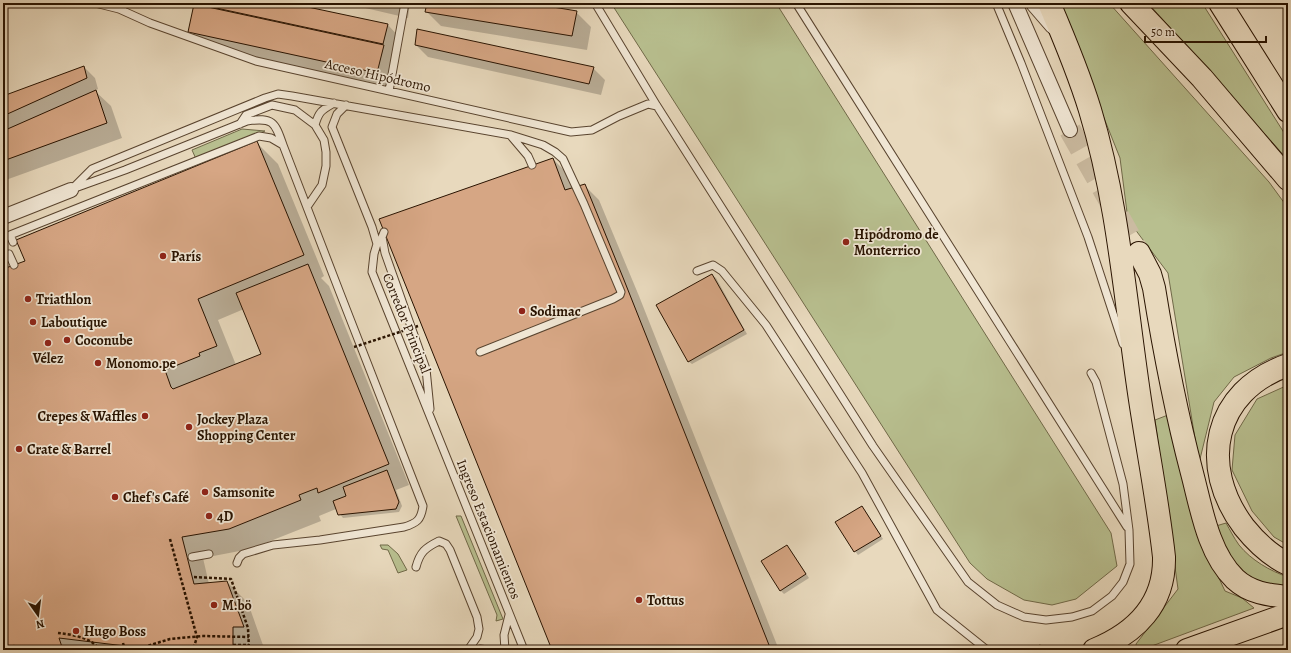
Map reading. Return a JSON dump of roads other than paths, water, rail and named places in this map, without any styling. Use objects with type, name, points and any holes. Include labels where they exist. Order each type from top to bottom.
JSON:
[{"type":"highway","points":[[1049,3],[1090,110],[1104,164],[1116,224],[1139,394],[1161,531],[1164,563],[1163,581],[1148,613],[1118,638],[1107,645],[1094,650]]},
{"type":"highway","points":[[1131,3],[1202,78],[1288,179]]},
{"type":"highway","points":[[1220,3],[1288,111]]},
{"type":"highway","points":[[1139,253],[1150,274],[1154,288],[1171,388],[1202,512],[1215,550],[1225,568],[1244,587],[1260,593],[1288,597]]},
{"type":"highway","points":[[1288,365],[1269,372],[1252,383],[1244,391],[1230,410],[1224,423],[1218,448],[1222,484],[1233,510],[1257,542],[1274,556],[1288,564]]},
{"type":"highway","points":[[1187,650],[1288,614]]},
{"type":"street","points":[[1015,3],[1070,130]]},
{"type":"street","points":[[1035,3],[1062,35]]},
{"type":"street","points":[[3,217],[71,190]]},
{"type":"lane","name":"Acceso Hipódromo","points":[[95,3],[119,9],[150,23],[256,61],[571,132],[592,130],[619,116],[648,104],[658,106]]},
{"type":"lane","points":[[119,9],[127,3]]},
{"type":"lane","points":[[389,91],[405,3]]},
{"type":"lane","points":[[595,3],[658,106],[873,446],[968,582],[997,605],[1024,617],[1046,620],[1072,617],[1092,611],[1112,596],[1123,582],[1130,564],[1129,530],[1123,484],[1096,382],[1091,373]]},
{"type":"lane","points":[[796,3],[1129,530]]},
{"type":"lane","points":[[996,3],[1021,63],[1088,237],[1139,394]]},
{"type":"lane","points":[[71,190],[92,170],[265,98],[278,94],[511,136],[544,145],[563,159],[584,204],[621,292],[620,295],[614,299],[480,352]]},
{"type":"lane","points":[[315,125],[318,114],[334,103]]},
{"type":"lane","points":[[240,124],[246,115],[272,105],[295,110],[315,125],[324,140],[326,166],[322,185],[307,207]]},
{"type":"lane","name":"Corredor Principal","points":[[348,106],[337,114],[332,127],[372,227],[377,244],[372,272],[431,417]]},
{"type":"lane","points":[[71,190],[247,121],[260,119],[270,121],[277,128],[423,506],[422,514],[416,523],[404,527],[320,540],[273,545],[242,554],[237,563]]},
{"type":"lane","points":[[13,242],[10,235],[259,136],[271,138],[284,145]]},
{"type":"lane","points":[[511,136],[528,156],[532,165]]},
{"type":"lane","points":[[384,232],[382,237],[385,253],[426,369],[431,417]]},
{"type":"lane","points":[[3,257],[9,254],[14,265]]},
{"type":"lane","points":[[697,271],[713,265],[722,272],[766,326],[862,473],[937,610],[987,650]]},
{"type":"lane","name":"Ingreso Estacionamientos","points":[[431,417],[509,616],[524,650]]},
{"type":"lane","points":[[416,567],[419,557],[426,547],[439,541],[446,544],[450,550],[477,617],[479,629],[468,650]]},
{"type":"lane","points":[[192,557],[209,554]]},
{"type":"lane","points":[[504,650],[504,635],[509,616]]},
{"type":"lane","points":[[476,650],[488,650]]},
{"type":"tunnel","points":[[1070,130],[1139,253]]},
{"type":"place","name":"Hipódromo de Monterrico","points":[[846,242]]},
{"type":"place","name":"París","points":[[163,256]]},
{"type":"place","name":"Triathlon","points":[[28,299]]},
{"type":"place","name":"Sodimac","points":[[522,311]]},
{"type":"place","name":"Laboutique","points":[[33,322]]},
{"type":"place","name":"Coconube","points":[[67,340]]},
{"type":"place","name":"Vélez","points":[[48,343]]},
{"type":"place","name":"Monomo.pe","points":[[98,363]]},
{"type":"place","name":"Crepes & Waffles","points":[[145,416]]},
{"type":"place","name":"Jockey Plaza Shopping Center","points":[[189,427]]},
{"type":"place","name":"Crate & Barrel","points":[[19,449]]},
{"type":"place","name":"Samsonite","points":[[205,492]]},
{"type":"place","name":"Chef's Café","points":[[115,497]]},
{"type":"place","name":"4D","points":[[209,516]]},
{"type":"place","name":"Tottus","points":[[639,600]]},
{"type":"place","name":"M.bö","points":[[214,605]]},
{"type":"place","name":"Hugo Boss","points":[[76,631]]}]
